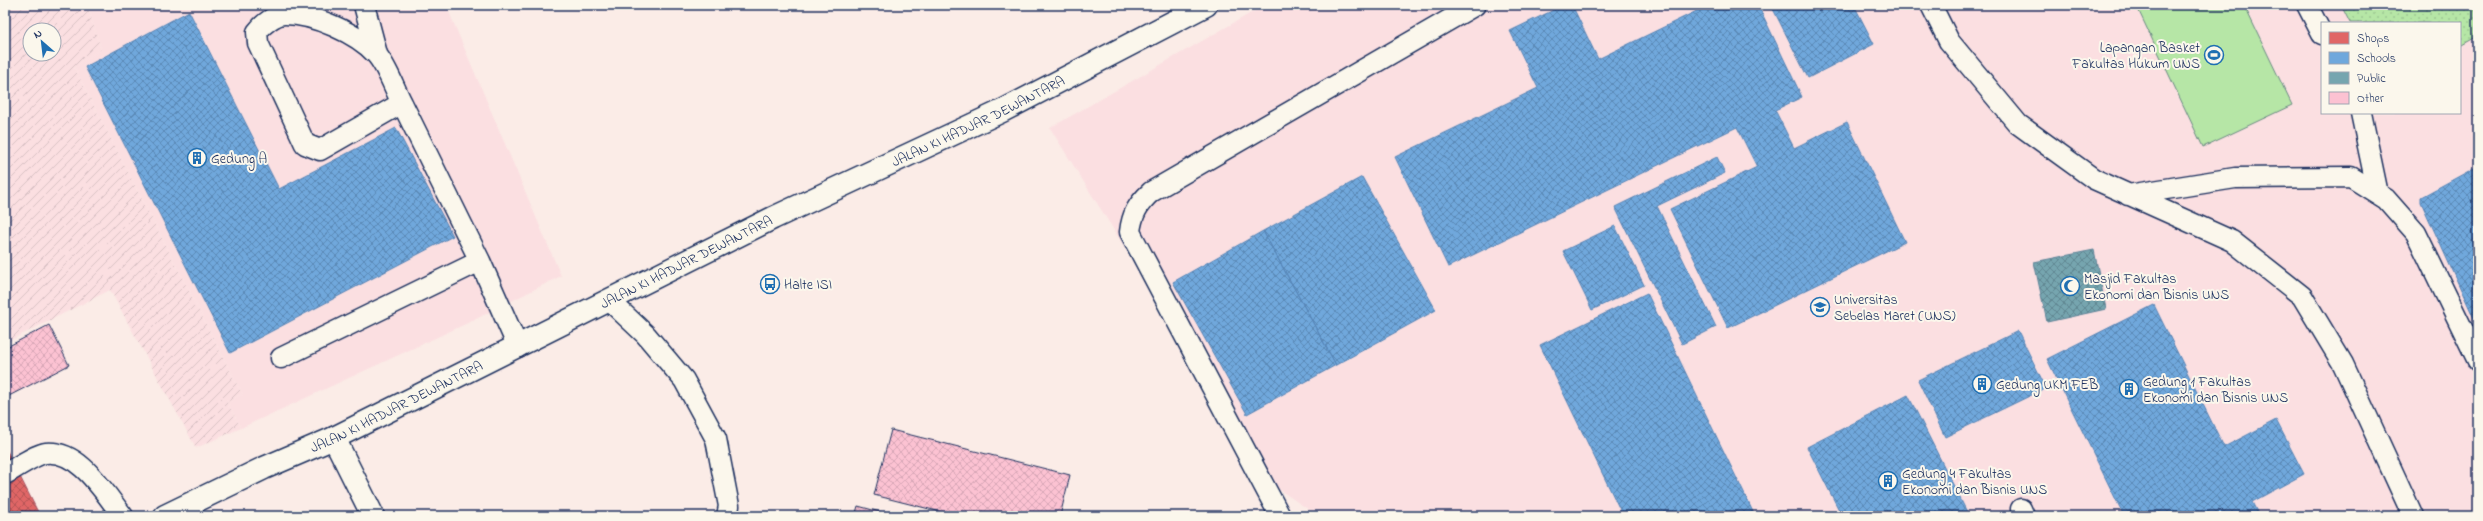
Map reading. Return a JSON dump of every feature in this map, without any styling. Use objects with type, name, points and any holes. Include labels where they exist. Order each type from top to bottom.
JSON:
[{"type":"main road","name":"JALAN KI HADJAR DEWANTARA","points":[[165,516],[264,468],[334,438],[773,218],[1002,111],[1206,5]]},
{"type":"main road","points":[[334,438],[374,516]]},
{"type":"lane","points":[[364,5],[377,54],[480,261],[518,347]]},
{"type":"lane","points":[[1280,516],[1130,232],[1132,218],[1139,203],[1151,192],[1475,5]]},
{"type":"lane","points":[[1931,5],[1949,41],[2018,124],[2094,179],[2232,241],[2302,296],[2344,364],[2413,516]]},
{"type":"lane","points":[[2307,5],[2321,32]]},
{"type":"lane","points":[[377,54],[352,34],[323,22],[284,14],[263,25],[257,32],[258,43],[305,144],[312,149],[320,150],[402,103]]},
{"type":"lane","points":[[2361,114],[2378,194]]},
{"type":"lane","points":[[2128,194],[2235,178],[2351,177],[2386,199],[2416,233],[2478,361]]},
{"type":"lane","points":[[281,358],[480,261]]},
{"type":"lane","points":[[610,301],[646,335],[684,380],[716,439],[729,506],[727,516]]},
{"type":"lane","points":[[5,474],[45,453],[68,456],[87,472],[123,516]]},
{"type":"shaded area","points":[[5,5],[90,5],[88,8],[101,49],[74,67],[242,394],[227,402],[241,428],[196,448],[110,290],[5,343]]},
{"type":"shaded area","points":[[90,5],[446,5],[561,276],[472,321],[241,428],[227,402],[242,394],[74,67],[101,49],[88,8]]},
{"type":"shaded area","name":"Universitas Sebelas Maret (UNS)","points":[[1265,5],[2478,5],[2478,516],[1318,516],[1274,486],[1050,128]]},
{"type":"green space","name":"Lapangan Basket Fakultas Hukum UNS","points":[[2136,5],[2244,5],[2292,105],[2203,147]]},
{"type":"green space","points":[[2341,5],[2478,5],[2478,36],[2461,45],[2461,22],[2350,22]]},
{"type":"building: Shops","points":[[5,447],[40,516],[5,516]]},
{"type":"building: Schools","points":[[1564,5],[1572,5],[1598,59],[1709,5],[1758,5],[1802,97],[1775,110],[1794,148],[1847,122],[1905,242],[1728,328],[1670,209],[1757,167],[1737,127],[1448,267],[1395,157],[1538,88],[1510,31]]},
{"type":"building: Schools","points":[[1771,5],[1854,5],[1874,44],[1808,78]]},
{"type":"building: Schools","name":"Gedung A","points":[[189,11],[279,189],[396,128],[453,236],[230,353],[85,67]]},
{"type":"building: Schools","points":[[1717,157],[1725,173],[1657,206],[1716,327],[1682,344],[1615,207]]},
{"type":"building: Schools","points":[[2478,166],[2478,327],[2421,202],[2421,197]]},
{"type":"building: Schools","points":[[1362,177],[1436,310],[1336,365],[1263,231]]},
{"type":"building: Schools","points":[[1615,226],[1644,285],[1592,310],[1563,251]]},
{"type":"building: Schools","points":[[1263,231],[1336,365],[1247,414],[1173,282]]},
{"type":"building: Schools","points":[[1647,293],[1755,516],[1623,516],[1540,345]]},
{"type":"building: Schools","name":"Gedung 1 Fakultas Ekonomi dan Bisnis UNS","points":[[2154,305],[2224,447],[2276,420],[2304,474],[2252,502],[2259,516],[2124,516],[2047,359]]},
{"type":"building: Schools","name":"Gedung UKM FEB","points":[[2018,331],[2046,388],[1945,437],[1918,380]]},
{"type":"building: Schools","name":"Gedung 4 Fakultas Ekonomi dan Bisnis UNS","points":[[1908,395],[1969,516],[1842,516],[1807,447]]},
{"type":"building: Public","name":"Masjid Fakultas Ekonomi dan Bisnis UNS","points":[[2094,250],[2106,309],[2047,322],[2034,262]]},
{"type":"building: Other","points":[[49,325],[69,365],[5,398],[5,348]]},
{"type":"building: Other","points":[[891,430],[1070,475],[1060,516],[957,516],[874,495]]},
{"type":"building: Other","points":[[858,506],[895,516],[855,516]]},
{"type":"place","name":"Lapangan Basket Fakultas Hukum UNS","points":[[2214,55]]},
{"type":"place","name":"Gedung A","points":[[197,158]]},
{"type":"place","name":"Halte ISI","points":[[770,284]]},
{"type":"place","name":"Masjid Fakultas Ekonomi dan Bisnis UNS","points":[[2070,286]]},
{"type":"place","name":"Universitas Sebelas Maret (UNS)","points":[[1820,307]]},
{"type":"place","name":"Gedung UKM FEB","points":[[1982,384]]},
{"type":"place","name":"Gedung 1 Fakultas Ekonomi dan Bisnis UNS","points":[[2129,389]]},
{"type":"place","name":"Gedung 4 Fakultas Ekonomi dan Bisnis UNS","points":[[1888,481]]}]
